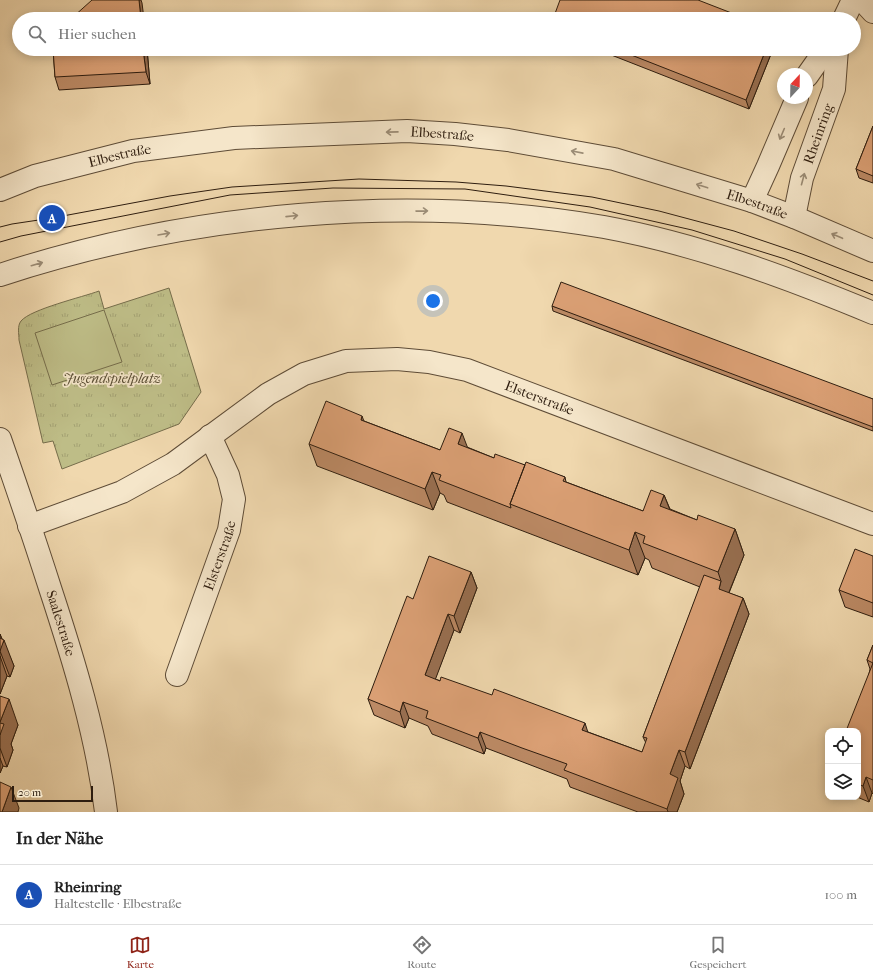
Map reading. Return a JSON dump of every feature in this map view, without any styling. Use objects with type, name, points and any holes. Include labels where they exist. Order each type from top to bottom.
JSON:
[{"type":"street","points":[[847,12],[853,0]]},
{"type":"street","points":[[862,0],[873,12]]},
{"type":"street","points":[[813,68],[821,56]]},
{"type":"street","name":"Rheinring","points":[[794,217],[802,178],[834,89],[836,56]]},
{"type":"street","points":[[752,201],[794,104]]},
{"type":"street","name":"Elbestraße","points":[[0,190],[35,176],[133,151],[234,138],[407,132],[455,134],[508,140],[607,158],[658,172],[752,201],[794,217],[873,251]]},
{"type":"street","points":[[0,275],[47,261],[138,239],[229,222],[302,215],[375,211],[441,210],[511,215],[604,228],[678,244],[754,267],[873,313]]},
{"type":"street","name":"Elsterstraße","points":[[29,526],[122,492],[173,464],[268,394],[304,374],[346,361],[397,359],[429,362],[467,370],[873,524]]},
{"type":"street","name":"Elsterstraße","points":[[177,675],[229,530],[234,499],[228,475],[210,436]]},
{"type":"street","name":"Saalestraße","points":[[0,438],[64,630],[92,732],[104,792],[106,812]]},
{"type":"green space","name":"Jugendspielplatz","points":[[169,288],[201,392],[179,424],[62,469],[53,441],[43,443],[19,340],[19,328],[21,321],[35,312],[99,291],[104,309]]},
{"type":"green space","points":[[104,310],[122,362],[52,385],[35,333]]},
{"type":"building","points":[[92,0],[139,0],[140,12],[79,12]]},
{"type":"building","points":[[560,0],[698,0],[729,12],[556,12]]},
{"type":"building","points":[[54,56],[144,56],[146,72],[55,77]]},
{"type":"building","points":[[634,56],[763,56],[746,100]]},
{"type":"building","points":[[873,126],[873,176],[856,169]]},
{"type":"building","points":[[561,282],[873,399],[873,427],[552,306]]},
{"type":"building","points":[[326,401],[362,416],[361,420],[440,450],[449,428],[462,433],[458,444],[494,458],[495,454],[525,465],[510,504],[511,508],[439,480],[441,475],[432,472],[425,489],[309,444]]},
{"type":"building","points":[[526,462],[565,477],[563,481],[643,511],[651,490],[664,495],[660,506],[697,520],[698,515],[735,529],[718,572],[643,543],[645,536],[635,532],[629,550],[510,504]]},
{"type":"building","points":[[855,549],[873,556],[873,603],[839,590]]},
{"type":"building","points":[[429,556],[471,572],[454,616],[448,614],[425,675],[440,681],[441,677],[492,695],[494,689],[585,723],[582,730],[642,752],[647,738],[643,737],[704,575],[721,581],[719,589],[743,598],[685,752],[679,750],[670,774],[678,778],[667,809],[564,770],[567,764],[480,732],[478,738],[426,718],[428,711],[403,702],[400,712],[368,699],[407,596],[413,599]]},
{"type":"building","points":[[0,638],[4,640],[0,651]]},
{"type":"building","points":[[873,645],[873,663],[867,660]]},
{"type":"building","points":[[873,663],[873,780],[866,777],[863,786],[861,785],[861,728],[847,728]]},
{"type":"building","points":[[0,696],[9,699],[0,722]]},
{"type":"building","points":[[0,723],[4,724],[0,735]]},
{"type":"building","points":[[0,782],[11,787],[2,812],[0,812]]},
{"type":"tram line","points":[[0,227],[170,196],[232,187],[359,179],[456,182],[506,186],[592,197],[659,211],[734,231],[802,254],[873,281]]},
{"type":"tram line","points":[[0,242],[21,236],[230,195],[333,188],[465,189],[590,207],[692,230],[785,259],[873,295]]},
{"type":"place","name":"Rheinring","points":[[52,218]]}]
